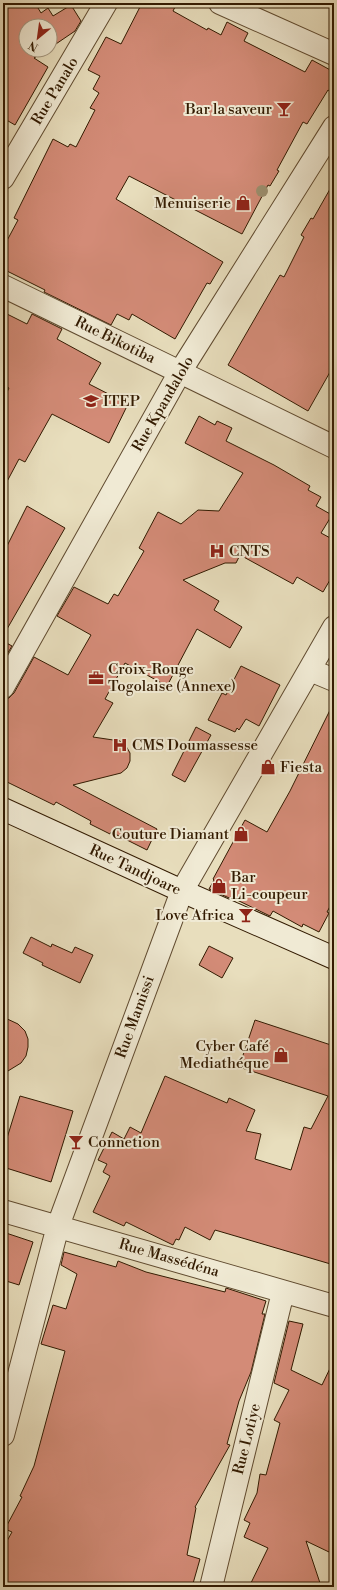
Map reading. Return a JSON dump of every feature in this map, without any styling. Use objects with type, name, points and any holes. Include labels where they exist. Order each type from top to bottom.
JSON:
[{"type":"street","name":"Rue Panalo","points":[[3,178],[106,3]]},
{"type":"street","points":[[220,3],[334,54]]},
{"type":"street","name":"Rue Kpandalolo","points":[[3,687],[180,372],[334,127]]},
{"type":"street","name":"Rue Bikotiba","points":[[3,286],[334,447]]},
{"type":"street","name":"Rue Mamissi","points":[[3,1435],[58,1226],[182,891],[334,628]]},
{"type":"street","points":[[310,670],[334,680]]},
{"type":"street","name":"Rue Tandjoare","points":[[3,809],[182,891],[334,958]]},
{"type":"street","name":"Rue Massédéna","points":[[3,1211],[334,1306]]},
{"type":"street","name":"Rue Lotiye","points":[[211,1587],[283,1292]]},
{"type":"building","points":[[3,3],[35,3],[41,13],[48,8],[53,16],[71,5],[81,21],[75,31],[58,43],[58,18],[18,18],[18,58],[34,58],[48,67],[15,125],[3,118]]},
{"type":"building","points":[[142,3],[177,3],[173,11],[207,30],[208,28],[221,35],[227,22],[248,33],[244,41],[305,72],[312,60],[334,72],[334,94],[328,90],[307,124],[303,122],[277,170],[279,171],[270,186],[268,185],[242,234],[129,176],[116,199],[223,262],[210,284],[207,283],[175,339],[132,314],[129,320],[117,314],[111,325],[44,292],[45,290],[3,269],[3,248],[18,220],[14,218],[53,139],[68,147],[70,144],[76,147],[95,110],[90,108],[99,93],[93,89],[100,76],[88,70],[106,37],[121,44]]},
{"type":"building","points":[[334,182],[334,365],[308,411],[228,365],[280,275],[284,277],[304,237],[301,235],[311,218],[313,219]]},
{"type":"building","points":[[3,312],[27,324],[32,314],[62,329],[57,339],[101,363],[89,384],[128,404],[109,443],[52,414],[25,462],[19,459],[3,489],[3,400],[9,388],[3,385]]},
{"type":"building","points":[[199,416],[215,425],[217,421],[232,428],[226,441],[274,465],[310,486],[308,490],[321,497],[316,506],[332,515],[321,533],[334,540],[334,573],[323,592],[297,577],[293,584],[240,555],[236,563],[225,563],[183,580],[219,601],[214,610],[242,627],[230,648],[197,629],[167,686],[125,663],[105,699],[113,703],[93,737],[120,741],[126,746],[130,753],[130,761],[127,768],[121,773],[73,785],[157,829],[147,850],[111,832],[110,834],[90,824],[91,821],[56,802],[54,805],[3,780],[3,699],[9,698],[14,693],[34,657],[68,675],[91,635],[57,616],[74,587],[108,604],[114,594],[118,596],[144,551],[139,548],[158,512],[181,524],[198,510],[219,511],[243,473],[185,443]]},
{"type":"building","points":[[27,506],[65,528],[3,636],[3,554]]},
{"type":"building","points":[[3,641],[12,646],[3,661]]},
{"type":"building","points":[[241,666],[280,685],[259,726],[246,719],[239,730],[237,728],[235,732],[208,720],[222,693],[226,695]]},
{"type":"building","points":[[334,702],[334,899],[327,912],[329,913],[319,932],[303,924],[302,927],[273,911],[270,916],[237,900],[236,901],[209,889],[245,820],[267,832],[290,791]]},
{"type":"building","points":[[196,727],[211,735],[185,782],[172,775]]},
{"type":"building","points":[[31,937],[51,947],[52,944],[72,953],[75,947],[93,955],[80,983],[42,965],[43,963],[23,953]]},
{"type":"building","points":[[209,946],[233,958],[222,978],[199,965]]},
{"type":"building","points":[[3,1017],[18,1024],[25,1031],[28,1039],[28,1047],[26,1056],[21,1063],[3,1074]]},
{"type":"building","points":[[255,1020],[334,1046],[334,1265],[215,1230],[210,1240],[185,1227],[179,1240],[176,1239],[173,1245],[126,1222],[124,1226],[93,1212],[110,1176],[103,1172],[107,1164],[98,1160],[112,1132],[124,1139],[130,1127],[141,1133],[165,1076],[227,1103],[229,1098],[255,1110],[246,1131],[261,1134],[255,1159],[291,1170],[304,1127],[311,1129],[328,1096],[239,1067]]},
{"type":"building","points":[[20,1096],[73,1111],[51,1182],[3,1167],[3,1151]]},
{"type":"building","points":[[3,1232],[33,1242],[19,1285],[3,1280]]},
{"type":"building","points":[[64,1252],[116,1267],[118,1261],[146,1272],[225,1292],[226,1288],[266,1301],[262,1314],[265,1314],[251,1372],[239,1401],[227,1444],[230,1445],[195,1507],[187,1555],[200,1559],[192,1587],[3,1587],[3,1548],[12,1532],[5,1529],[22,1497],[20,1496],[34,1466],[65,1351],[41,1344],[53,1305],[66,1309],[77,1274],[61,1265]]},
{"type":"building","points":[[289,1321],[303,1324],[291,1370],[322,1385],[334,1360],[334,1540],[329,1552],[306,1541],[320,1583],[306,1587],[249,1587],[268,1548],[244,1537],[250,1523],[244,1520],[257,1493],[260,1474],[266,1475],[280,1423],[274,1420],[289,1390],[274,1383]]},
{"type":"place","name":"Bar la saveur","points":[[284,109]]},
{"type":"place","name":"Menuiserie","points":[[243,203]]},
{"type":"place","name":"ITEP","points":[[91,401]]},
{"type":"place","name":"CNTS","points":[[217,551]]},
{"type":"place","name":"Croix-Rouge Togolaise (Annexe)","points":[[96,678]]},
{"type":"place","name":"CMS Doumassesse","points":[[120,745]]},
{"type":"place","name":"Fiesta","points":[[268,767]]},
{"type":"place","name":"Couture Diamant","points":[[241,834]]},
{"type":"place","name":"Bar Li-coupeur","points":[[219,886]]},
{"type":"place","name":"Love Africa","points":[[246,915]]},
{"type":"place","name":"Cyber Café Mediathéque","points":[[281,1055]]},
{"type":"place","name":"Connetion","points":[[76,1142]]}]
